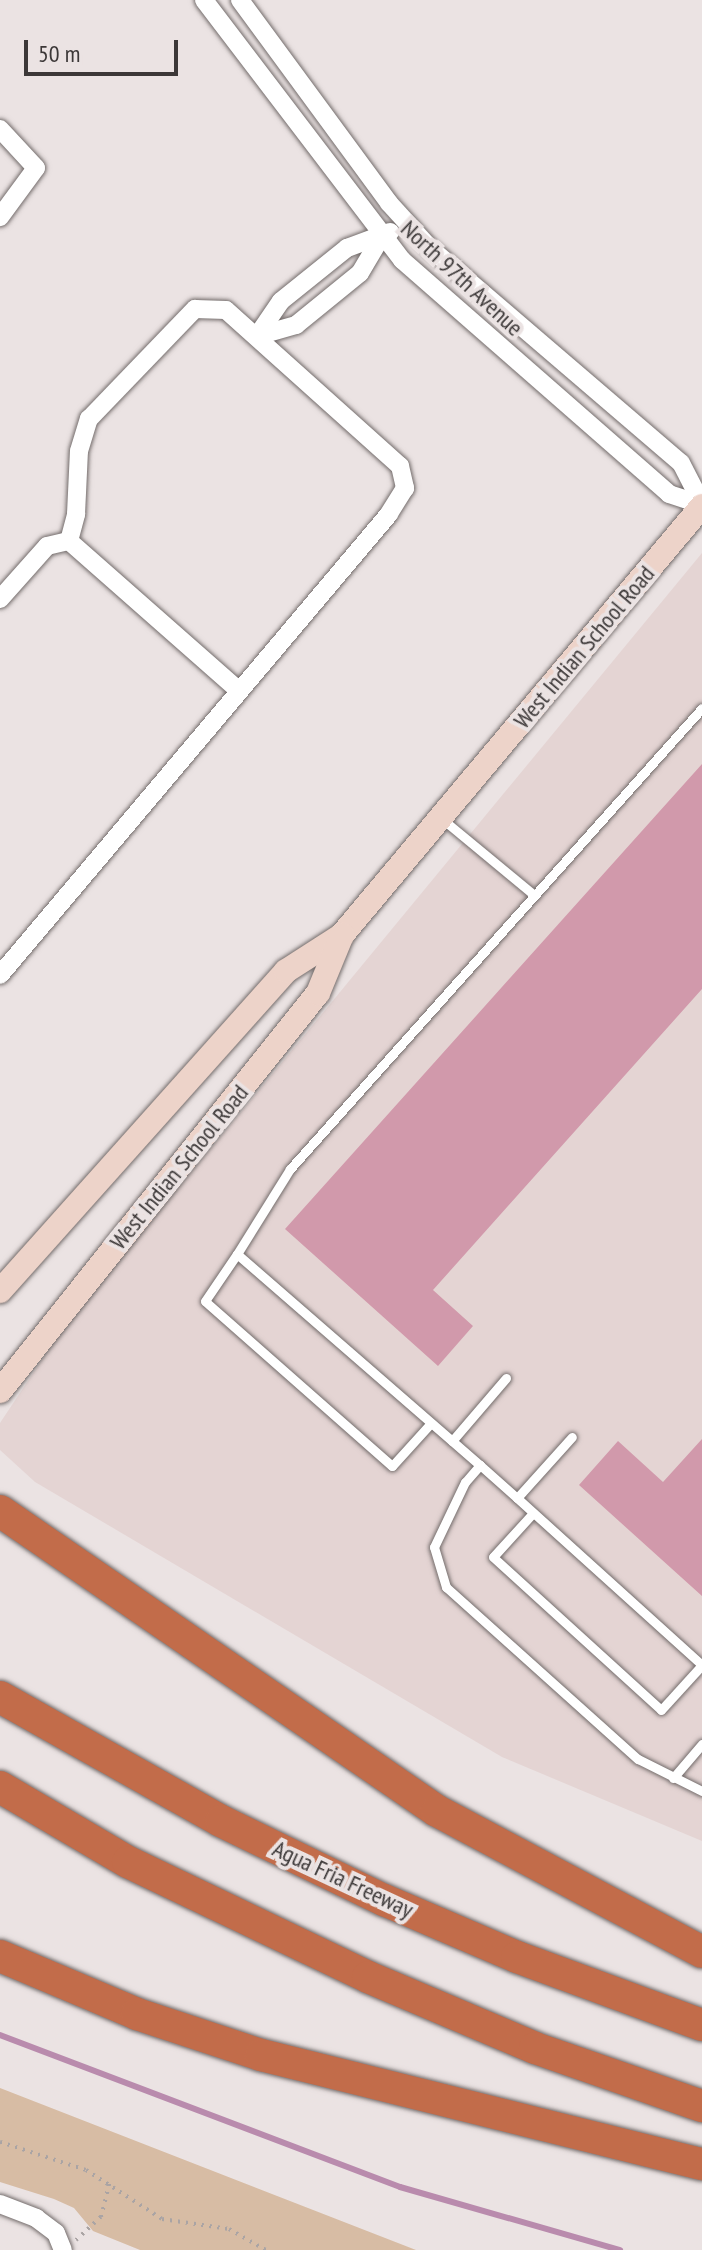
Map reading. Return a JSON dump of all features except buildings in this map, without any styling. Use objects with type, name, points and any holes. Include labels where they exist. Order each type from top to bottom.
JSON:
[{"type":"highway","points":[[0,1511],[437,1811],[702,1952]]},
{"type":"highway","name":"Agua Fria Freeway","points":[[0,1697],[221,1821],[384,1900],[517,1957],[702,2025]]},
{"type":"highway","points":[[0,1787],[128,1862],[340,1964],[491,2031],[702,2106]]},
{"type":"highway","points":[[0,1956],[122,2009],[261,2055],[702,2164]]},
{"type":"main road","name":"West Indian School Road","points":[[0,1291],[286,971],[342,935],[702,505]]},
{"type":"main road","name":"West Indian School Road","points":[[0,1391],[318,993],[342,935]]},
{"type":"street","name":"North 97th Avenue","points":[[204,0],[382,236],[441,298],[669,494],[702,505]]},
{"type":"street","name":"North 97th Avenue","points":[[240,0],[406,222],[461,277],[681,463],[702,505]]},
{"type":"street","points":[[0,129],[36,168],[0,217]]},
{"type":"street","points":[[257,336],[281,301],[336,257],[406,222]]},
{"type":"street","points":[[257,336],[296,325],[360,273],[382,236]]},
{"type":"street","points":[[0,975],[389,514],[405,488],[400,466],[257,336],[226,310],[195,309],[89,419],[79,451],[76,514],[69,541]]},
{"type":"street","points":[[0,599],[47,546],[69,541]]},
{"type":"street","points":[[69,541],[239,691]]},
{"type":"street","points":[[0,2204],[36,2218],[56,2233],[65,2250]]},
{"type":"lane","points":[[431,1423],[392,1466],[205,1301],[290,1169],[702,708]]},
{"type":"lane","points":[[441,818],[534,895]]},
{"type":"lane","points":[[237,1254],[480,1465],[702,1665],[661,1710],[493,1557],[533,1513]]},
{"type":"lane","points":[[452,1441],[506,1378]]},
{"type":"lane","points":[[517,1498],[572,1437]]},
{"type":"lane","points":[[480,1465],[465,1482],[434,1547],[446,1587],[638,1759],[702,1791]]},
{"type":"lane","points":[[673,1778],[702,1744]]},
{"type":"path","points":[[0,2142],[66,2161],[110,2182],[162,2219],[229,2229],[266,2250]]},
{"type":"path","points":[[65,2250],[101,2217],[110,2182]]},
{"type":"shaded area","points":[[702,553],[702,1841],[502,1757],[35,1482],[0,1450],[0,1423],[63,1328]]},
{"type":"shaded area","points":[[0,2088],[416,2250],[140,2250],[93,2231],[74,2208],[0,2182]]},
{"type":"waterway","points":[[0,2035],[400,2187],[620,2250]]}]
